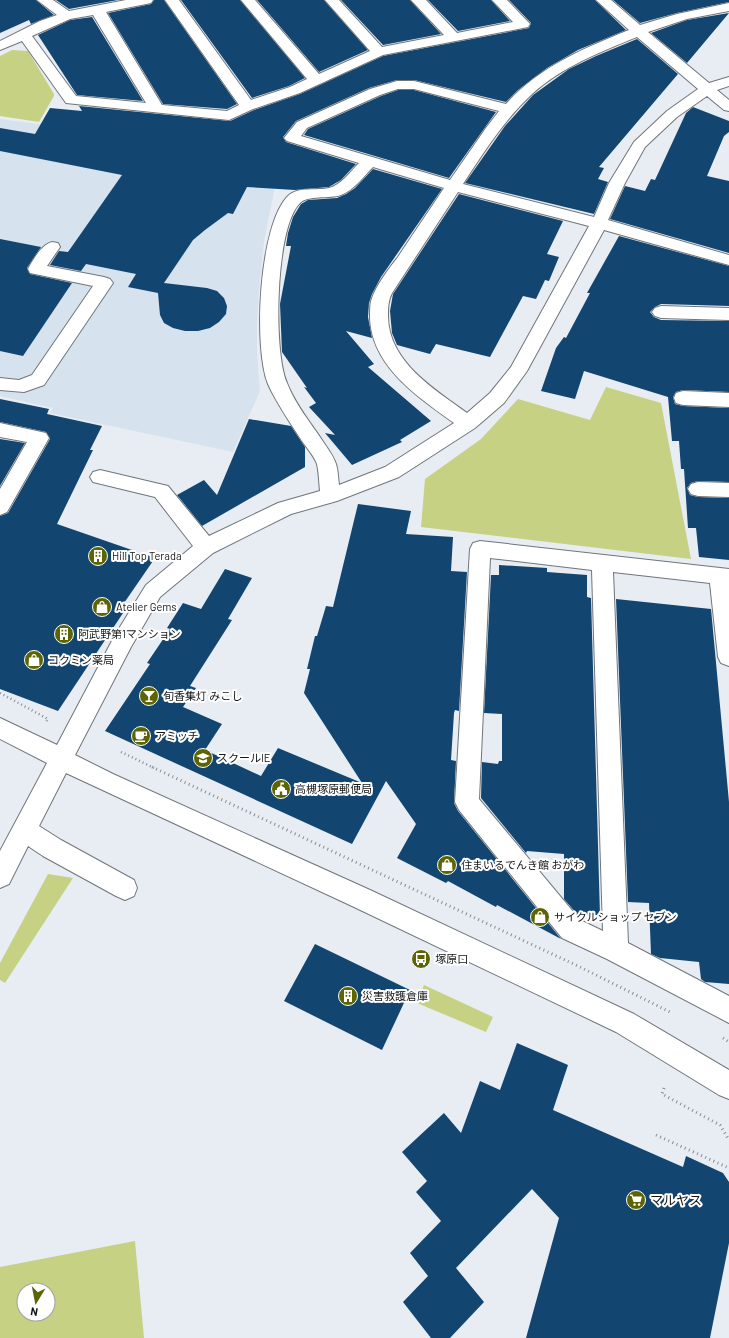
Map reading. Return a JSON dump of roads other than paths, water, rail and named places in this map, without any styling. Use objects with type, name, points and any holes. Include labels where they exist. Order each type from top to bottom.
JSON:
[{"type":"street","points":[[44,0],[67,16]]},
{"type":"street","points":[[0,46],[45,24],[67,16],[98,11],[146,0]]},
{"type":"street","points":[[172,0],[248,106]]},
{"type":"street","points":[[248,0],[316,80]]},
{"type":"street","points":[[332,0],[379,52]]},
{"type":"street","points":[[418,0],[453,37]]},
{"type":"street","points":[[24,34],[71,100],[229,116],[248,106],[295,90],[351,66],[379,52],[524,24],[499,0]]},
{"type":"street","points":[[603,0],[680,68],[729,107]]},
{"type":"street","points":[[468,423],[417,387],[389,354],[379,327],[379,305],[391,279],[453,186],[509,109],[541,79],[575,58],[637,31],[676,18],[729,7]]},
{"type":"street","points":[[98,11],[157,109]]},
{"type":"street","points":[[0,876],[123,641],[154,591],[206,547],[285,508],[330,496],[392,472],[468,423],[497,398],[518,372],[599,223],[617,183],[639,145],[672,114],[707,88],[729,81]]},
{"type":"street","points":[[509,109],[414,85],[397,86],[375,92],[302,125],[292,138],[453,186],[599,223],[729,260]]},
{"type":"street","points":[[330,496],[326,463],[282,394],[274,373],[269,348],[268,320],[274,256],[284,213],[295,199],[305,194],[332,192],[342,188],[370,161]]},
{"type":"street","points":[[0,384],[20,387],[32,384],[38,380],[104,283],[36,269],[52,247]]},
{"type":"street","points":[[661,312],[729,314]]},
{"type":"street","points":[[683,398],[729,400]]},
{"type":"street","points":[[0,430],[39,438],[0,507]]},
{"type":"street","points":[[100,477],[161,491],[206,547]]},
{"type":"street","points":[[698,489],[729,490]]},
{"type":"street","points":[[729,657],[725,576],[480,549],[467,802],[571,929],[616,950],[729,1010]]},
{"type":"street","points":[[602,563],[616,950]]},
{"type":"street","points":[[0,728],[61,759],[361,898],[625,1023],[729,1085]]},
{"type":"street","points":[[25,830],[52,848],[125,888]]},
{"type":"place","name":"Hill Top Terada","points":[[98,556]]},
{"type":"place","name":"Atelier Gems","points":[[102,607]]},
{"type":"place","name":"阿武野第1マンション","points":[[64,634]]},
{"type":"place","name":"コクミン薬局","points":[[34,660]]},
{"type":"place","name":"旬香集灯 みこし","points":[[149,696]]},
{"type":"place","name":"アミッチ","points":[[141,736]]},
{"type":"place","name":"スクールIE","points":[[203,758]]},
{"type":"place","name":"高槻塚原郵便局","points":[[281,789]]},
{"type":"place","name":"住まいるでんき館 おがわ","points":[[447,865]]},
{"type":"place","name":"サイクルショップ セブン","points":[[540,917]]},
{"type":"place","name":"塚原口","points":[[421,959]]},
{"type":"place","name":"災害救護倉庫","points":[[348,996]]},
{"type":"place","name":"マルヤス","points":[[636,1200]]}]
